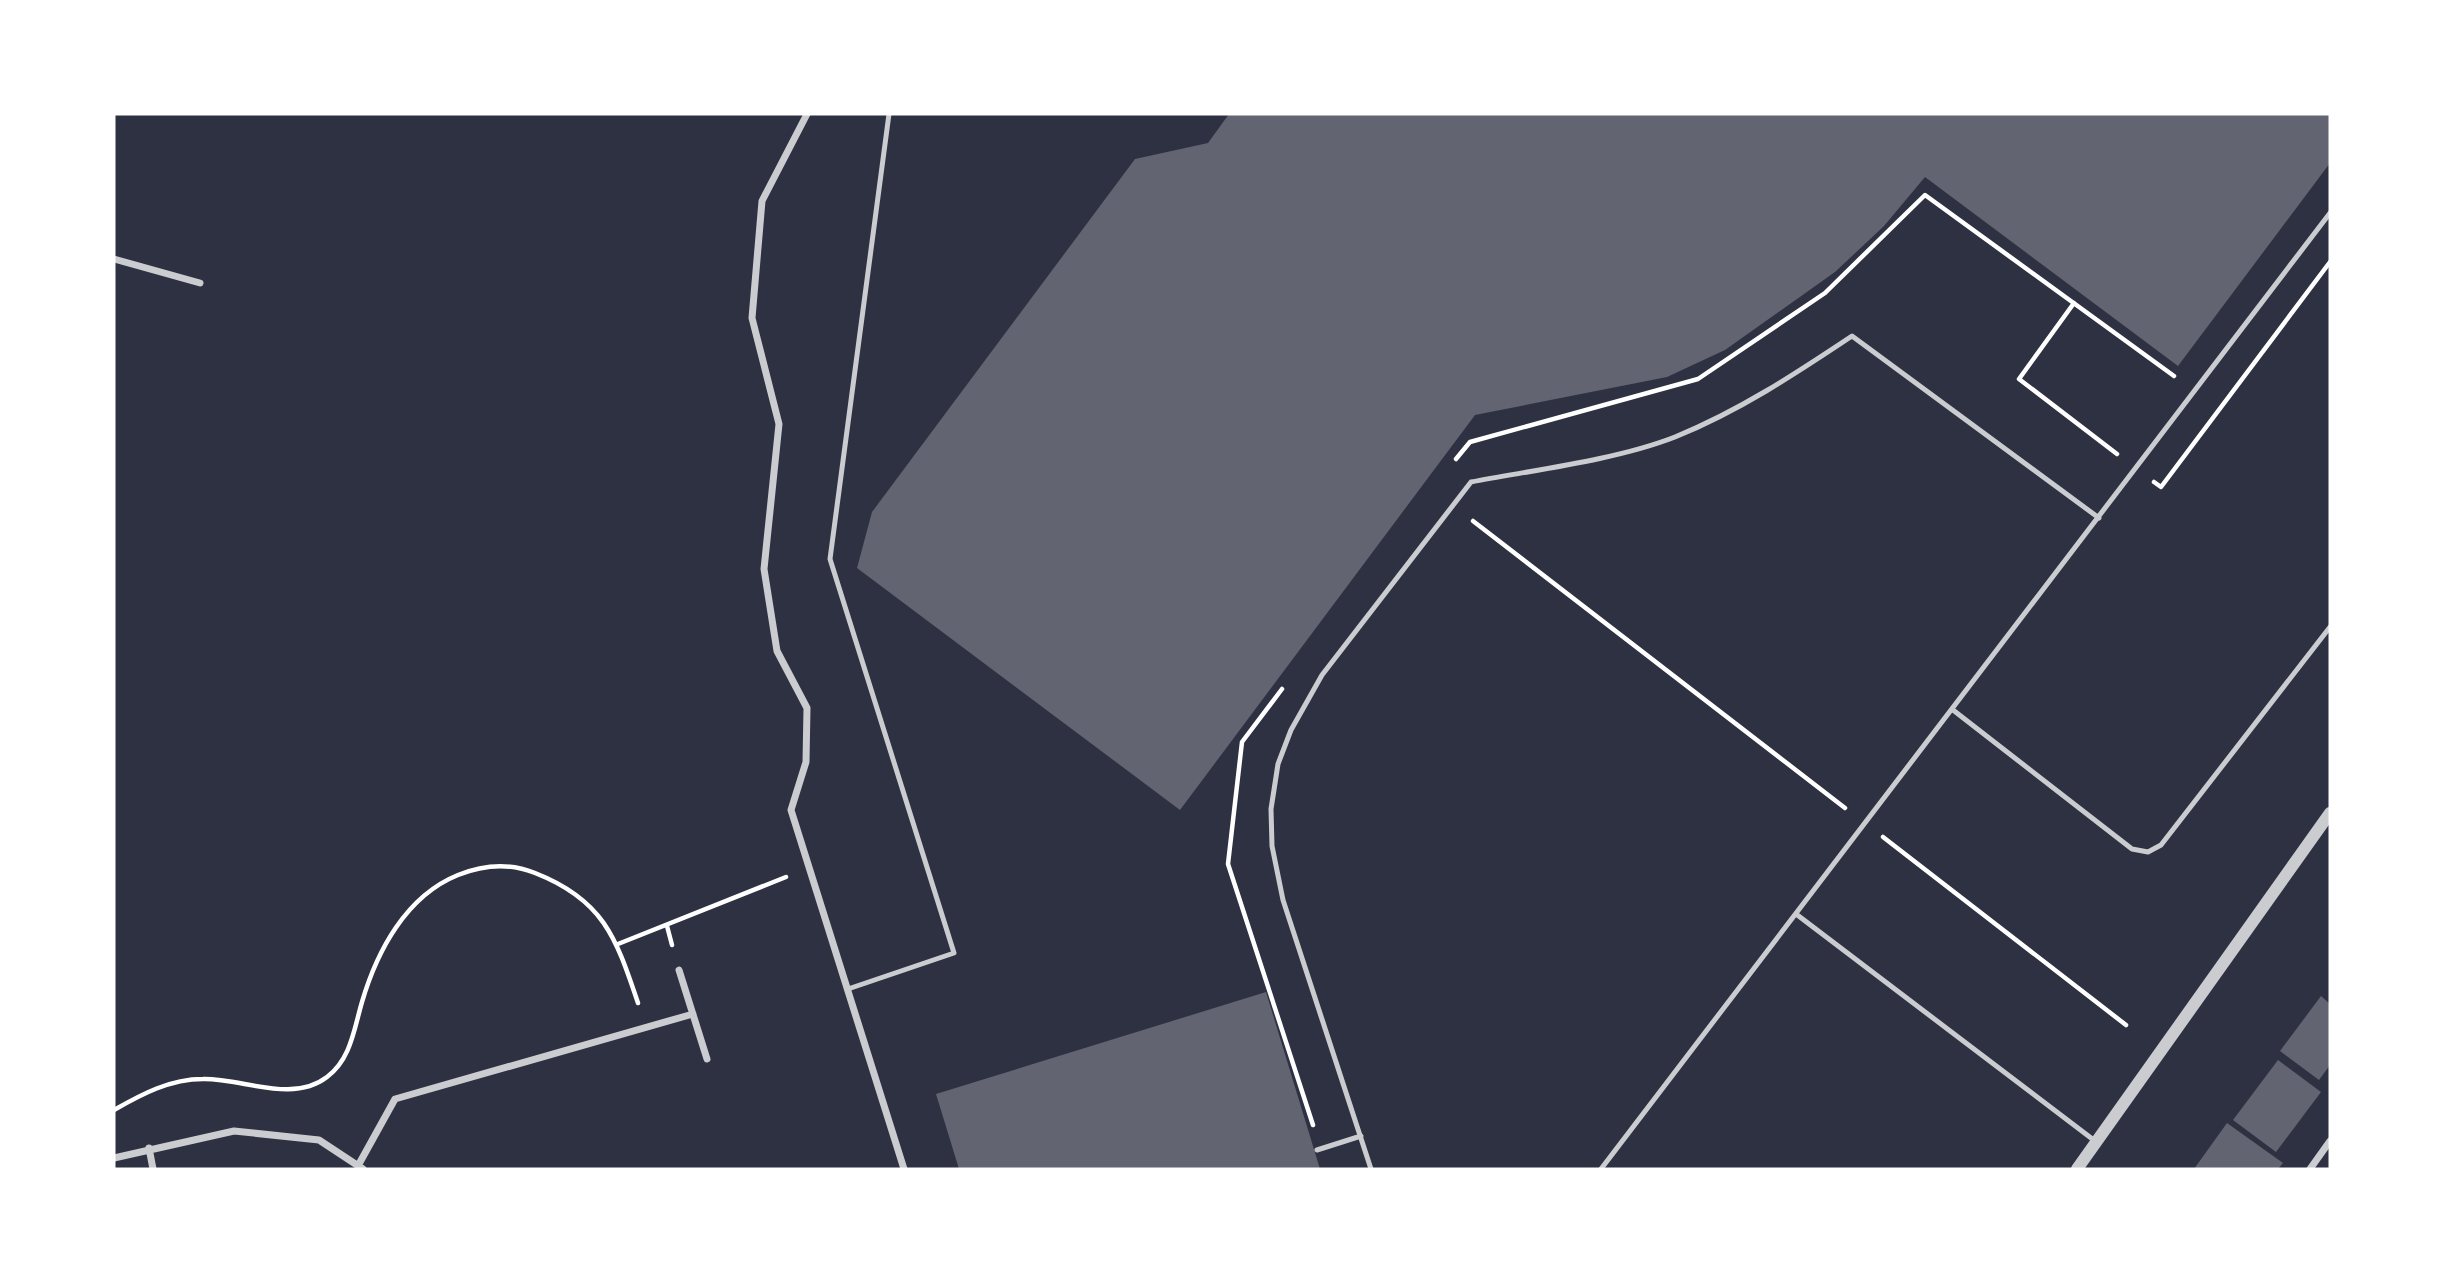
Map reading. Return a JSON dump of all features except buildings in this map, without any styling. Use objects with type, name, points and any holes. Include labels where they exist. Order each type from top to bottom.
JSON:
[{"type":"street","points":[[807,114],[762,201],[752,318],[779,424],[764,569],[777,650],[807,708],[806,762],[791,810],[904,1169]]},
{"type":"street","points":[[114,259],[200,284]]},
{"type":"street","points":[[2077,1169],[2330,813]]},
{"type":"street","points":[[679,970],[707,1059]]},
{"type":"street","points":[[114,1158],[234,1131],[319,1140],[361,1167],[395,1100],[692,1014]]},
{"type":"street","points":[[2309,1169],[2330,1141]]},
{"type":"street","points":[[149,1148],[153,1169]]},
{"type":"lane","points":[[848,989],[954,953],[830,559],[890,114]]},
{"type":"lane","points":[[1601,1169],[2330,213]]},
{"type":"lane","points":[[1371,1169],[1283,900],[1272,846],[1271,809],[1278,764],[1292,730],[1322,675],[1471,482],[1571,464],[1674,437],[1768,393],[1852,336],[2099,518]]},
{"type":"lane","points":[[1953,710],[2132,849],[2148,852],[2161,845],[2330,627]]},
{"type":"lane","points":[[1796,914],[2098,1143]]},
{"type":"lane","points":[[1319,1149],[1361,1136]]},
{"type":"path","points":[[1455,461],[1470,442],[1698,379],[1825,293],[1926,195],[2220,409]]},
{"type":"path","points":[[1453,505],[2126,1025]]},
{"type":"path","points":[[1283,687],[1242,741],[1228,864],[1319,1149]]},
{"type":"path","points":[[114,1110],[159,1087],[184,1080],[214,1079],[294,1089],[326,1078],[341,1063],[351,1045],[369,979],[393,932],[425,894],[445,880],[468,871],[517,866],[545,877],[600,915],[618,944],[646,1027]]},
{"type":"path","points":[[618,944],[810,867]]}]
